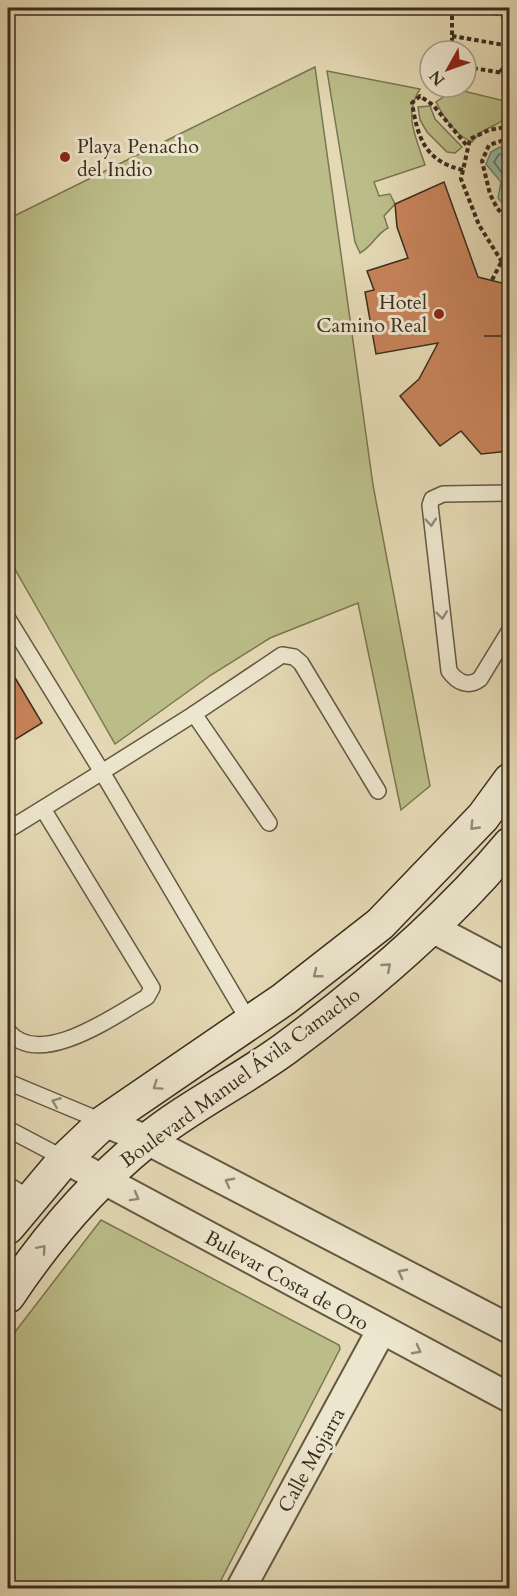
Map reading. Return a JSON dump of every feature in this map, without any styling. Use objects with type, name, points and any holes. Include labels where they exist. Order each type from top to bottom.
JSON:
[{"type":"main road","name":"Boulevard Manuel Ávila Camacho","points":[[8,1227],[19,1192],[65,1159],[104,1122],[284,999],[380,924],[483,817],[510,780]]},
{"type":"main road","name":"Boulevard Manuel Ávila Camacho","points":[[8,1296],[31,1262],[103,1179],[147,1140],[292,1043],[348,1001],[432,928],[510,844]]},
{"type":"street","points":[[432,928],[510,969]]},
{"type":"street","points":[[104,1122],[147,1140],[510,1329]]},
{"type":"street","name":"Bulevar Costa de Oro","points":[[65,1159],[381,1331],[510,1398]]},
{"type":"street","name":"Calle Mojarra","points":[[241,1588],[381,1331]]},
{"type":"lane","points":[[510,493],[443,494],[432,500],[430,505],[449,671],[454,679],[464,683],[474,683],[480,679],[510,630]]},
{"type":"lane","points":[[8,619],[102,772],[250,1023]]},
{"type":"lane","points":[[8,830],[194,714],[282,655],[294,657],[301,663],[378,791]]},
{"type":"lane","points":[[194,714],[269,823]]},
{"type":"lane","points":[[8,1031],[13,1038],[31,1046],[51,1045],[92,1029],[151,993],[150,983],[43,809]]},
{"type":"lane","points":[[8,1082],[104,1122]]},
{"type":"lane","points":[[8,1129],[65,1159]]},
{"type":"path","points":[[452,8],[452,36],[510,46]]},
{"type":"path","points":[[464,8],[510,16]]},
{"type":"path","points":[[500,72],[510,59]]},
{"type":"path","points":[[478,69],[510,74]]},
{"type":"path","points":[[463,170],[442,165],[424,147],[412,103],[420,96],[433,105],[468,147]]},
{"type":"path","points":[[510,117],[506,127],[510,137],[489,145],[483,161],[490,194],[497,208],[506,218],[510,229]]},
{"type":"path","points":[[502,262],[479,225],[461,179],[470,139],[489,130],[506,127]]},
{"type":"path","points":[[492,280],[510,245]]},
{"type":"shaded area","points":[[315,67],[373,485],[430,786],[401,810],[358,603],[270,638],[211,675],[115,744],[8,557],[8,219]]},
{"type":"shaded area","points":[[327,71],[418,89],[412,108],[412,117],[415,136],[425,165],[374,182],[379,196],[390,194],[395,204],[384,216],[388,228],[360,253],[355,242]]},
{"type":"shaded area","points":[[478,95],[509,102],[509,116],[484,131],[472,142],[460,135],[451,125],[436,102],[440,99],[478,99]]},
{"type":"shaded area","points":[[430,106],[435,119],[462,147],[455,153],[447,152],[427,132],[420,120],[418,107]]},
{"type":"shaded area","points":[[101,1220],[339,1345],[340,1349],[217,1588],[8,1588],[8,1341]]},
{"type":"water","points":[[500,147],[509,153],[509,211],[498,198],[501,182],[486,164],[491,152]]},
{"type":"building","name":"Hotel Camino Real","points":[[444,182],[478,277],[510,285],[510,451],[481,454],[461,431],[440,446],[400,396],[419,379],[438,343],[376,354],[365,292],[374,290],[367,271],[408,258],[397,227],[395,204]]},
{"type":"building","points":[[8,666],[42,723],[8,744]]},
{"type":"place","name":"Playa Penacho del Indio","points":[[65,157]]},
{"type":"place","name":"Hotel Camino Real","points":[[439,314]]}]
